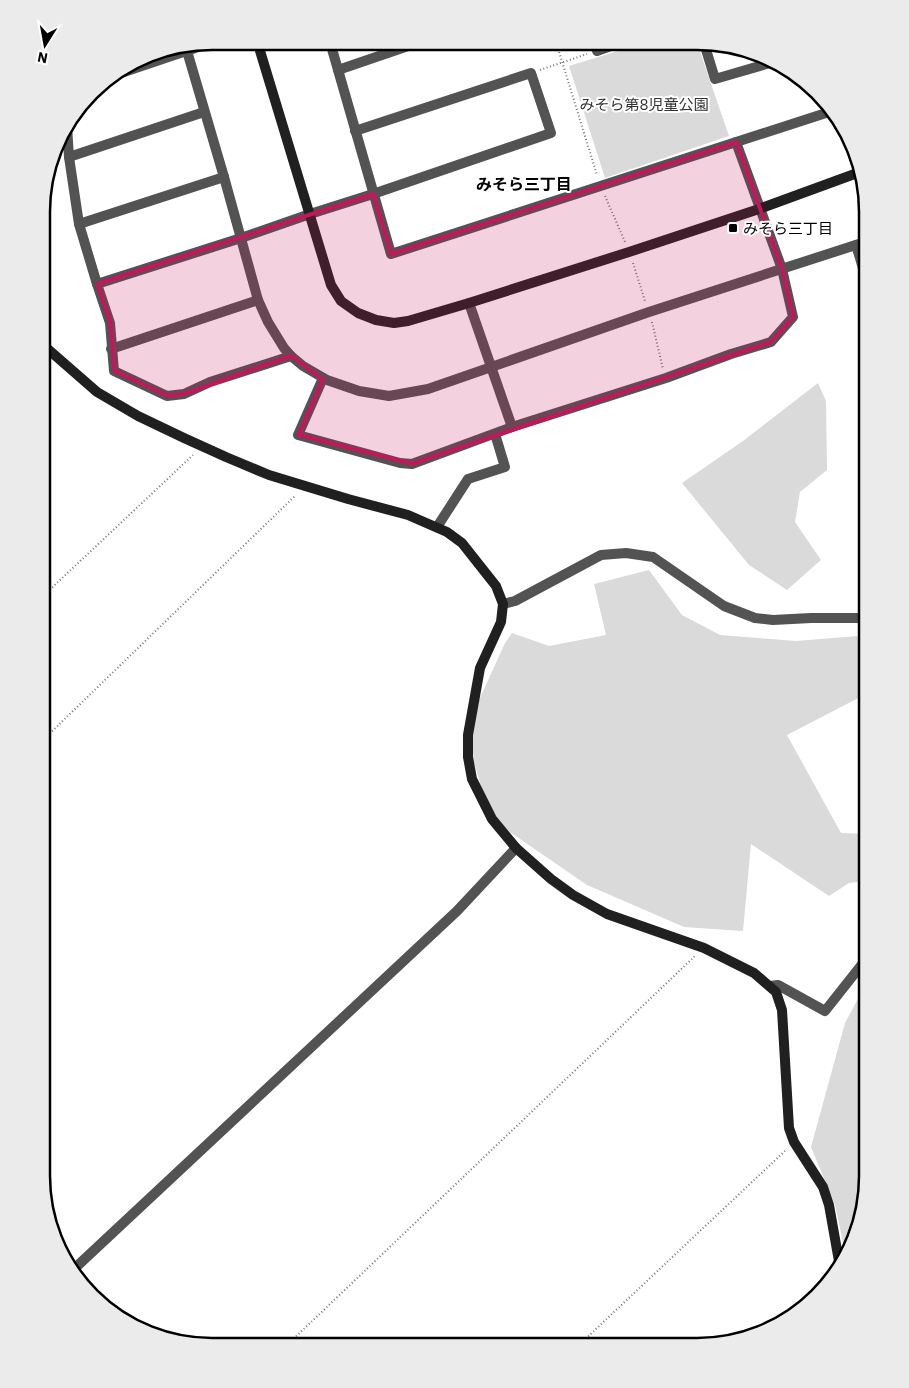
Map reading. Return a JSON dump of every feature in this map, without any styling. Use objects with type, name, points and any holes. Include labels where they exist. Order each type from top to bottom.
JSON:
[{"type":"street","points":[[260,50],[331,285],[341,301],[358,313],[376,320],[394,323],[408,321],[469,303],[759,209],[854,174]]},
{"type":"street","points":[[332,50],[391,254],[826,113]]},
{"type":"street","points":[[338,70],[397,50]]},
{"type":"street","points":[[706,50],[716,79],[764,65]]},
{"type":"street","points":[[187,52],[242,238],[258,300],[276,336],[291,356],[303,366],[323,378],[359,391],[389,396],[428,390],[649,312],[859,244]]},
{"type":"street","points":[[143,66],[182,53]]},
{"type":"street","points":[[97,284],[242,238],[551,134],[530,73],[355,131]]},
{"type":"street","points":[[69,158],[204,112]]},
{"type":"street","points":[[68,139],[79,224],[110,323],[114,371],[167,396],[184,394],[210,382],[291,356]]},
{"type":"street","points":[[323,378],[298,435],[400,463],[412,464],[512,427],[666,378],[770,342],[793,317],[782,269],[736,142]]},
{"type":"street","points":[[79,224],[224,177]]},
{"type":"street","points":[[856,245],[859,255]]},
{"type":"street","points":[[111,349],[258,300]]},
{"type":"street","points":[[469,303],[512,427]]},
{"type":"street","points":[[50,351],[97,392],[138,416],[202,446],[269,475],[408,515],[447,532],[462,543],[496,586],[503,604],[501,622],[480,668],[470,712],[468,757],[472,779],[481,799],[492,819],[516,848],[551,879],[573,895],[607,914],[704,948],[754,973],[776,992],[782,1010],[789,1128],[794,1142],[822,1187],[829,1205],[838,1255]]},
{"type":"street","points":[[437,527],[468,479],[505,467],[495,434]]},
{"type":"street","points":[[503,604],[515,601],[601,555],[626,553],[640,554],[658,560],[724,606],[755,618],[773,620],[859,618]]},
{"type":"street","points":[[77,1266],[457,911],[516,848]]},
{"type":"street","points":[[770,986],[778,985],[825,1011],[859,969]]},
{"type":"path","points":[[558,50],[601,186],[629,252],[649,312],[666,378]]},
{"type":"path","points":[[530,73],[562,62],[587,50]]},
{"type":"path","points":[[50,589],[202,446]]},
{"type":"path","points":[[50,734],[305,486]]},
{"type":"path","points":[[294,1338],[704,948]]},
{"type":"path","points":[[586,1338],[794,1142]]},
{"type":"highlighted area","points":[[736,142],[782,269],[793,317],[771,342],[412,464],[298,435],[322,380],[291,356],[184,394],[167,396],[114,371],[110,323],[97,284],[373,194],[391,254]]},
{"type":"green space","name":"みそら第8児童公園","points":[[621,50],[699,50],[729,136],[605,178],[569,66]]},
{"type":"green space","points":[[818,383],[826,401],[827,470],[800,492],[795,522],[821,560],[787,590],[749,565],[682,483],[743,441]]},
{"type":"green space","points":[[649,570],[682,615],[720,635],[796,641],[857,636],[859,641],[859,698],[787,735],[841,833],[859,834],[859,882],[849,883],[829,896],[751,844],[743,931],[684,927],[587,885],[504,828],[484,797],[474,762],[472,742],[479,700],[505,643],[512,633],[549,646],[606,635],[594,584]]},
{"type":"green space","points":[[859,997],[859,1187],[856,1208],[843,1244],[835,1205],[811,1147],[845,1023]]},
{"type":"place","name":"みそら三丁目","points":[[733,228]]},
{"type":"district","name":"みそら三丁目","points":[[524,184]]}]
